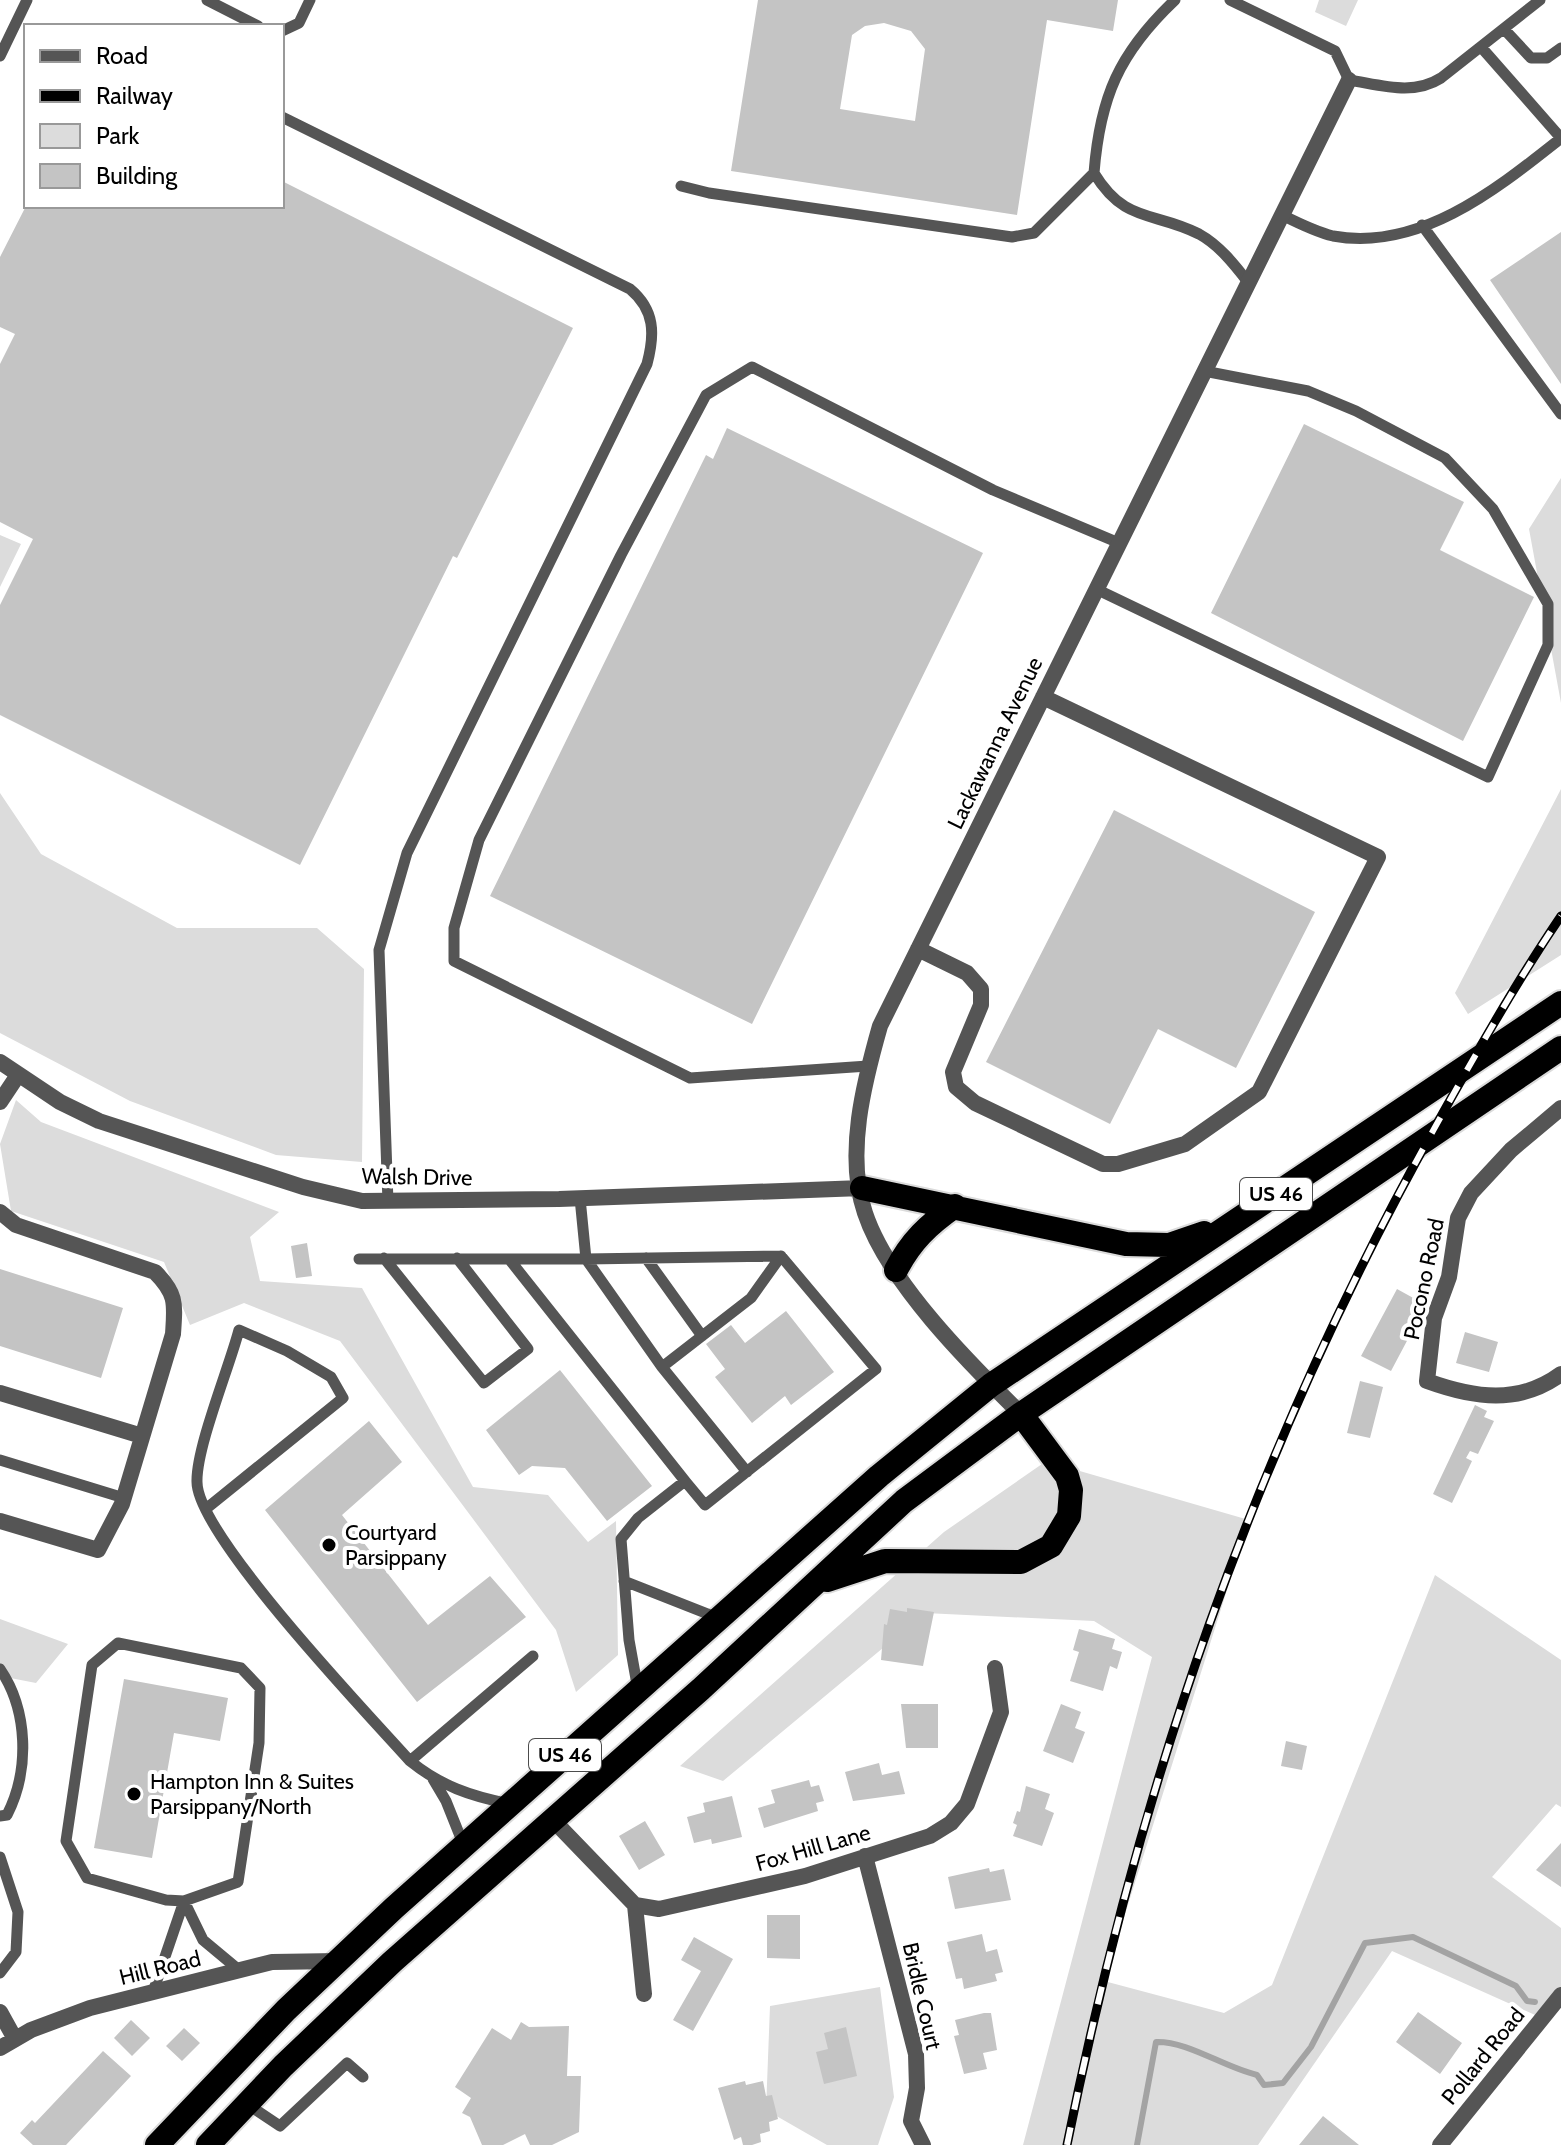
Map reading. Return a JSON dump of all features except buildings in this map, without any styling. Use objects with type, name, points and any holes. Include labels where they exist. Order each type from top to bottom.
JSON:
[{"type":"highway","name":"US 46","points":[[157,2145],[338,1961],[879,1476],[991,1385],[1561,1003]]},
{"type":"highway","name":"US 46","points":[[213,2143],[247,2104],[392,1962],[904,1501],[1021,1414],[1561,1048]]},
{"type":"highway","points":[[862,1188],[1126,1244],[1169,1245],[1233,1223]]},
{"type":"highway","points":[[896,1270],[918,1235],[955,1206]]},
{"type":"highway","points":[[813,1585],[885,1561],[998,1565],[1021,1562],[1051,1546],[1069,1516],[1071,1490],[1067,1476],[1021,1414]]},
{"type":"street","name":"Lackawanna Avenue","points":[[1021,1414],[991,1385],[905,1288],[865,1212],[857,1157],[868,1066],[880,1026],[1349,80]]},
{"type":"street","points":[[918,949],[967,973],[981,989],[981,1005],[953,1072],[956,1087],[975,1103],[1103,1164],[1118,1164],[1185,1144],[1259,1092],[1378,857],[1043,697]]},
{"type":"street","name":"Walsh Drive","points":[[0,1062],[99,1121],[303,1187],[362,1201],[580,1198],[862,1188]]},
{"type":"street","points":[[0,1102],[18,1075]]},
{"type":"street","points":[[1541,1124],[1561,1108]]},
{"type":"street","points":[[1541,1124],[1561,1129]]},
{"type":"street","name":"Pocono Road","points":[[1541,1124],[1511,1150],[1471,1193],[1458,1218],[1449,1277],[1434,1318],[1427,1381],[1462,1393],[1491,1397],[1519,1395],[1545,1386],[1561,1374]]},
{"type":"street","points":[[0,1212],[16,1225],[155,1272],[170,1287],[175,1305],[173,1334],[124,1498],[98,1550],[0,1521]]},
{"type":"street","points":[[0,1393],[142,1436]]},
{"type":"street","name":"Fox Hill Lane","points":[[635,1905],[659,1909],[683,1905],[805,1876],[930,1836],[951,1823],[967,1804],[1001,1712],[995,1668]]},
{"type":"street","points":[[552,1819],[635,1905],[644,1994]]},
{"type":"street","name":"Bridle Court","points":[[865,1856],[916,2054],[917,2088],[911,2121],[923,2145]]},
{"type":"street","name":"Hill Road","points":[[0,2048],[90,2008],[272,1962],[338,1961]]},
{"type":"street","name":"Pollard Road","points":[[1440,2145],[1561,1995]]},
{"type":"street","points":[[0,2012],[15,2039]]},
{"type":"lane","points":[[0,56],[27,0]]},
{"type":"lane","points":[[207,0],[254,24]]},
{"type":"lane","points":[[284,30],[299,23],[310,0]]},
{"type":"lane","points":[[681,186],[709,193],[1012,237],[1034,233],[1094,173],[1098,126],[1120,65],[1147,27],[1175,0]]},
{"type":"lane","points":[[1230,0],[1335,51],[1349,80],[1413,89],[1427,86],[1540,0]]},
{"type":"lane","points":[[1504,29],[1531,58],[1547,58],[1561,48]]},
{"type":"lane","points":[[1282,215],[1329,235],[1351,238],[1379,236],[1422,225],[1462,211],[1485,198],[1560,138],[1481,47]]},
{"type":"lane","points":[[284,118],[630,289],[642,299],[654,337],[647,364],[407,853],[392,899],[379,950],[388,1202]]},
{"type":"lane","points":[[1094,173],[1123,208],[1197,234],[1216,246],[1248,282]]},
{"type":"lane","points":[[1422,225],[1561,414]]},
{"type":"lane","points":[[868,1066],[690,1078],[454,961],[454,928],[479,840],[621,555],[706,395],[752,367],[993,490],[1119,543]]},
{"type":"lane","points":[[1096,589],[1488,777],[1548,645],[1548,604],[1493,509],[1445,458],[1356,411],[1308,391],[1204,371]]},
{"type":"lane","points":[[580,1198],[586,1259],[662,1367],[747,1472]]},
{"type":"lane","points":[[509,1259],[705,1505],[876,1369],[781,1256]]},
{"type":"lane","points":[[662,1367],[751,1298],[781,1256]]},
{"type":"lane","points":[[359,1259],[781,1256]]},
{"type":"lane","points":[[384,1258],[484,1383],[528,1349],[457,1258]]},
{"type":"lane","points":[[646,1258],[702,1336]]},
{"type":"lane","points":[[207,1508],[343,1398],[331,1377],[287,1351],[239,1330],[196,1484],[207,1508],[265,1598],[410,1761],[432,1779],[463,1794],[510,1804]]},
{"type":"lane","points":[[0,1460],[124,1498]]},
{"type":"lane","points":[[638,1690],[621,1539],[638,1518],[685,1481]]},
{"type":"lane","points":[[624,1581],[718,1618]]},
{"type":"lane","points":[[118,1643],[241,1668],[260,1688],[259,1743],[238,1882],[184,1901],[166,1900],[87,1878],[66,1841],[92,1665],[118,1643]]},
{"type":"lane","points":[[410,1761],[533,1656]]},
{"type":"lane","points":[[0,1669],[11,1686],[24,1732],[17,1796],[3,1816]]},
{"type":"lane","points":[[432,1779],[446,1801],[464,1846]]},
{"type":"lane","points":[[0,1857],[18,1912],[16,1952],[0,1973]]},
{"type":"lane","points":[[184,1901],[203,1940],[239,1970]]},
{"type":"lane","points":[[153,1992],[184,1901]]},
{"type":"lane","points":[[247,2104],[280,2126],[347,2063],[363,2077]]},
{"type":"green space","points":[[1319,0],[1358,0],[1346,26],[1315,12]]},
{"type":"green space","points":[[1561,478],[1561,703],[1529,529]]},
{"type":"green space","points":[[0,535],[21,544],[0,587]]},
{"type":"green space","points":[[1561,789],[1561,955],[1468,1014],[1455,993]]},
{"type":"green space","points":[[0,793],[41,854],[177,928],[317,928],[364,969],[362,1162],[276,1155],[130,1101],[0,1033]]},
{"type":"green space","points":[[16,1100],[41,1122],[279,1212],[250,1237],[260,1281],[362,1288],[473,1487],[548,1495],[588,1542],[616,1521],[618,1655],[576,1692],[556,1630],[340,1341],[244,1303],[190,1325],[164,1262],[11,1211],[0,1144]]},
{"type":"green space","points":[[1055,1455],[1059,1465],[1249,1520],[1104,1981],[1224,2013],[1272,1985],[1435,1575],[1561,1660],[1561,1807],[1556,1804],[1492,1877],[1561,1928],[1561,1996],[1544,2019],[1392,1951],[1258,2145],[1023,2145],[1152,1657],[1094,1621],[925,1613],[723,1781],[680,1766],[944,1532]]},
{"type":"green space","points":[[0,1619],[68,1644],[36,1683],[0,1676]]},
{"type":"green space","points":[[880,1987],[894,2097],[878,2145],[827,2145],[766,2110],[770,2006]]},
{"type":"waterway","points":[[1137,2145],[1156,2042],[1193,2050],[1257,2075],[1264,2085],[1283,2083],[1311,2047],[1365,1943],[1413,1937],[1516,1986],[1527,2001],[1535,2002]]},
{"type":"railway","points":[[1067,2145],[1096,2010],[1167,1749],[1210,1622],[1258,1497],[1369,1251],[1480,1048],[1561,916]]},
{"type":"place","name":"Courtyard Parsippany","points":[[329,1545]]},
{"type":"place","name":"Hampton Inn & Suites Parsippany/North","points":[[134,1794]]}]
